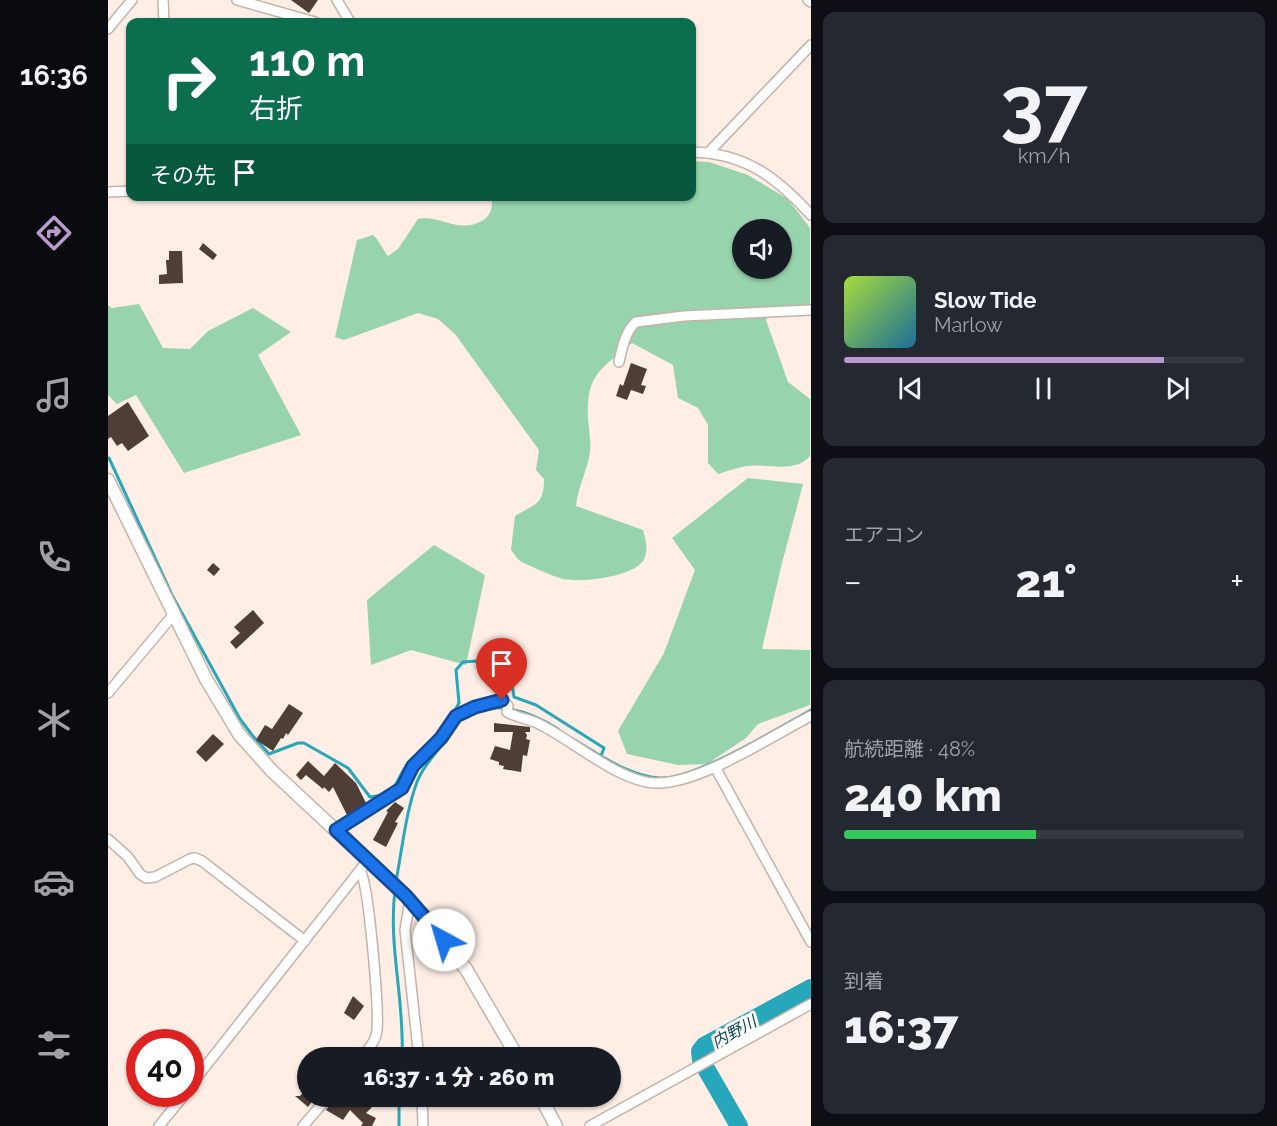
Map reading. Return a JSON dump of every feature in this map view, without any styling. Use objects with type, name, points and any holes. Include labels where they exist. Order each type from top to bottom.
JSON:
[{"type":"street","points":[[108,29],[132,0]]},
{"type":"street","points":[[163,0],[164,18]]},
{"type":"street","points":[[237,0],[301,18]]},
{"type":"street","points":[[337,0],[348,18]]},
{"type":"street","points":[[108,11],[118,17]]},
{"type":"street","points":[[709,152],[810,45]]},
{"type":"street","points":[[696,152],[709,152],[757,167],[793,196],[810,215]]},
{"type":"street","points":[[108,192],[126,191]]},
{"type":"street","points":[[619,362],[630,327],[636,322],[684,316],[810,310]]},
{"type":"street","points":[[108,480],[206,679],[239,734],[271,770],[336,830],[364,865],[410,900],[466,969],[512,1047]]},
{"type":"street","points":[[108,693],[174,614]]},
{"type":"street","points":[[336,830],[402,788],[413,766],[441,738],[456,716],[475,707],[499,700],[506,703],[508,714],[523,716],[541,724],[631,777],[656,783],[715,767],[810,716]]},
{"type":"street","points":[[715,767],[810,942]]},
{"type":"street","points":[[108,839],[146,878],[155,877],[190,859],[195,858],[202,861],[305,941]]},
{"type":"street","points":[[204,1068],[364,865]]},
{"type":"street","points":[[364,865],[377,1030],[369,1047]]},
{"type":"street","points":[[410,900],[405,930],[419,1047]]},
{"type":"street","points":[[590,1126],[810,1004]]},
{"type":"street","points":[[159,1126],[174,1107]]},
{"type":"street","points":[[303,1126],[319,1107]]},
{"type":"street","points":[[422,1107],[423,1126]]},
{"type":"street","points":[[546,1107],[556,1126]]},
{"type":"green space","points":[[696,161],[709,162],[748,175],[786,198],[810,228],[810,308],[771,314],[766,320],[788,382],[810,399],[810,456],[797,465],[780,467],[754,465],[718,474],[708,463],[708,425],[698,408],[678,398],[673,365],[632,343],[603,367],[593,382],[588,404],[590,452],[576,506],[643,530],[646,554],[643,561],[637,567],[618,575],[571,580],[559,578],[520,561],[511,550],[515,516],[537,503],[542,494],[544,479],[536,470],[539,450],[455,334],[438,319],[418,313],[344,340],[335,337],[357,240],[373,235],[388,256],[398,249],[418,219],[426,218],[465,225],[482,221],[490,213],[492,201],[696,201]]},
{"type":"green space","points":[[139,304],[163,348],[190,349],[208,331],[253,308],[291,332],[258,355],[301,435],[184,473],[136,395],[117,404],[108,395],[108,305],[112,308]]},
{"type":"green space","points":[[748,478],[803,484],[762,649],[810,650],[810,705],[758,724],[746,738],[707,764],[678,765],[627,754],[618,731],[664,653],[695,570],[672,538]]},
{"type":"green space","points":[[434,545],[485,575],[466,665],[411,650],[371,665],[367,600]]},
{"type":"building","points":[[291,0],[318,0],[309,13]]},
{"type":"building","points":[[203,243],[217,255],[213,260],[199,249]]},
{"type":"building","points":[[169,251],[182,251],[183,283],[159,284],[159,275],[167,274],[166,260],[169,260]]},
{"type":"building","points":[[631,363],[647,369],[641,385],[646,386],[643,394],[631,390],[627,400],[616,396],[620,384],[623,386]]},
{"type":"building","points":[[128,402],[149,436],[128,451],[122,443],[117,446],[111,437],[108,439],[108,416]]},
{"type":"building","points":[[213,563],[220,569],[214,576],[207,570]]},
{"type":"building","points":[[253,610],[264,623],[236,649],[230,642],[240,633],[234,627]]},
{"type":"building","points":[[289,704],[303,713],[288,735],[286,733],[283,739],[281,738],[273,751],[256,740],[265,725],[272,729]]},
{"type":"building","points":[[494,723],[530,727],[530,732],[525,732],[526,739],[530,740],[527,756],[523,755],[521,772],[503,769],[504,766],[499,765],[499,762],[490,759],[495,746],[510,750],[513,732],[494,732]]},
{"type":"building","points":[[213,734],[224,744],[206,762],[196,752]]},
{"type":"building","points":[[308,761],[324,776],[335,763],[356,783],[366,803],[347,815],[333,787],[329,792],[306,775],[301,780],[296,775]]},
{"type":"building","points":[[395,802],[404,808],[395,822],[398,823],[386,847],[373,840],[388,812],[386,811]]},
{"type":"building","points":[[353,996],[364,1006],[354,1020],[344,1013]]},
{"type":"building","points":[[328,1107],[372,1107],[366,1113],[376,1118],[372,1126],[361,1126],[363,1123],[350,1110],[343,1120],[326,1110]]},
{"type":"waterway","points":[[109,458],[172,595],[240,719],[269,754],[304,743],[348,768],[370,797],[379,796],[391,790],[407,764],[428,744]]},
{"type":"waterway","points":[[453,714],[459,703],[456,670],[463,662],[477,661],[511,678],[514,697],[536,705],[604,748],[601,756]]},
{"type":"waterway","points":[[396,881],[407,818],[419,777],[463,718],[486,708],[511,709],[536,717],[558,729]]},
{"type":"waterway","points":[[571,738],[613,763],[636,773],[659,778],[674,777],[713,763],[811,710]]},
{"type":"waterway","points":[[395,890],[393,911],[402,1047]]},
{"type":"waterway","name":"内野川","points":[[739,1126],[701,1060],[700,1051],[704,1046],[811,988]]},
{"type":"waterway","points":[[399,1107],[399,1126]]},
{"type":"route","points":[[444,940],[406,896],[336,830],[402,788],[413,766],[441,738],[456,716],[475,707],[502,700]]}]
